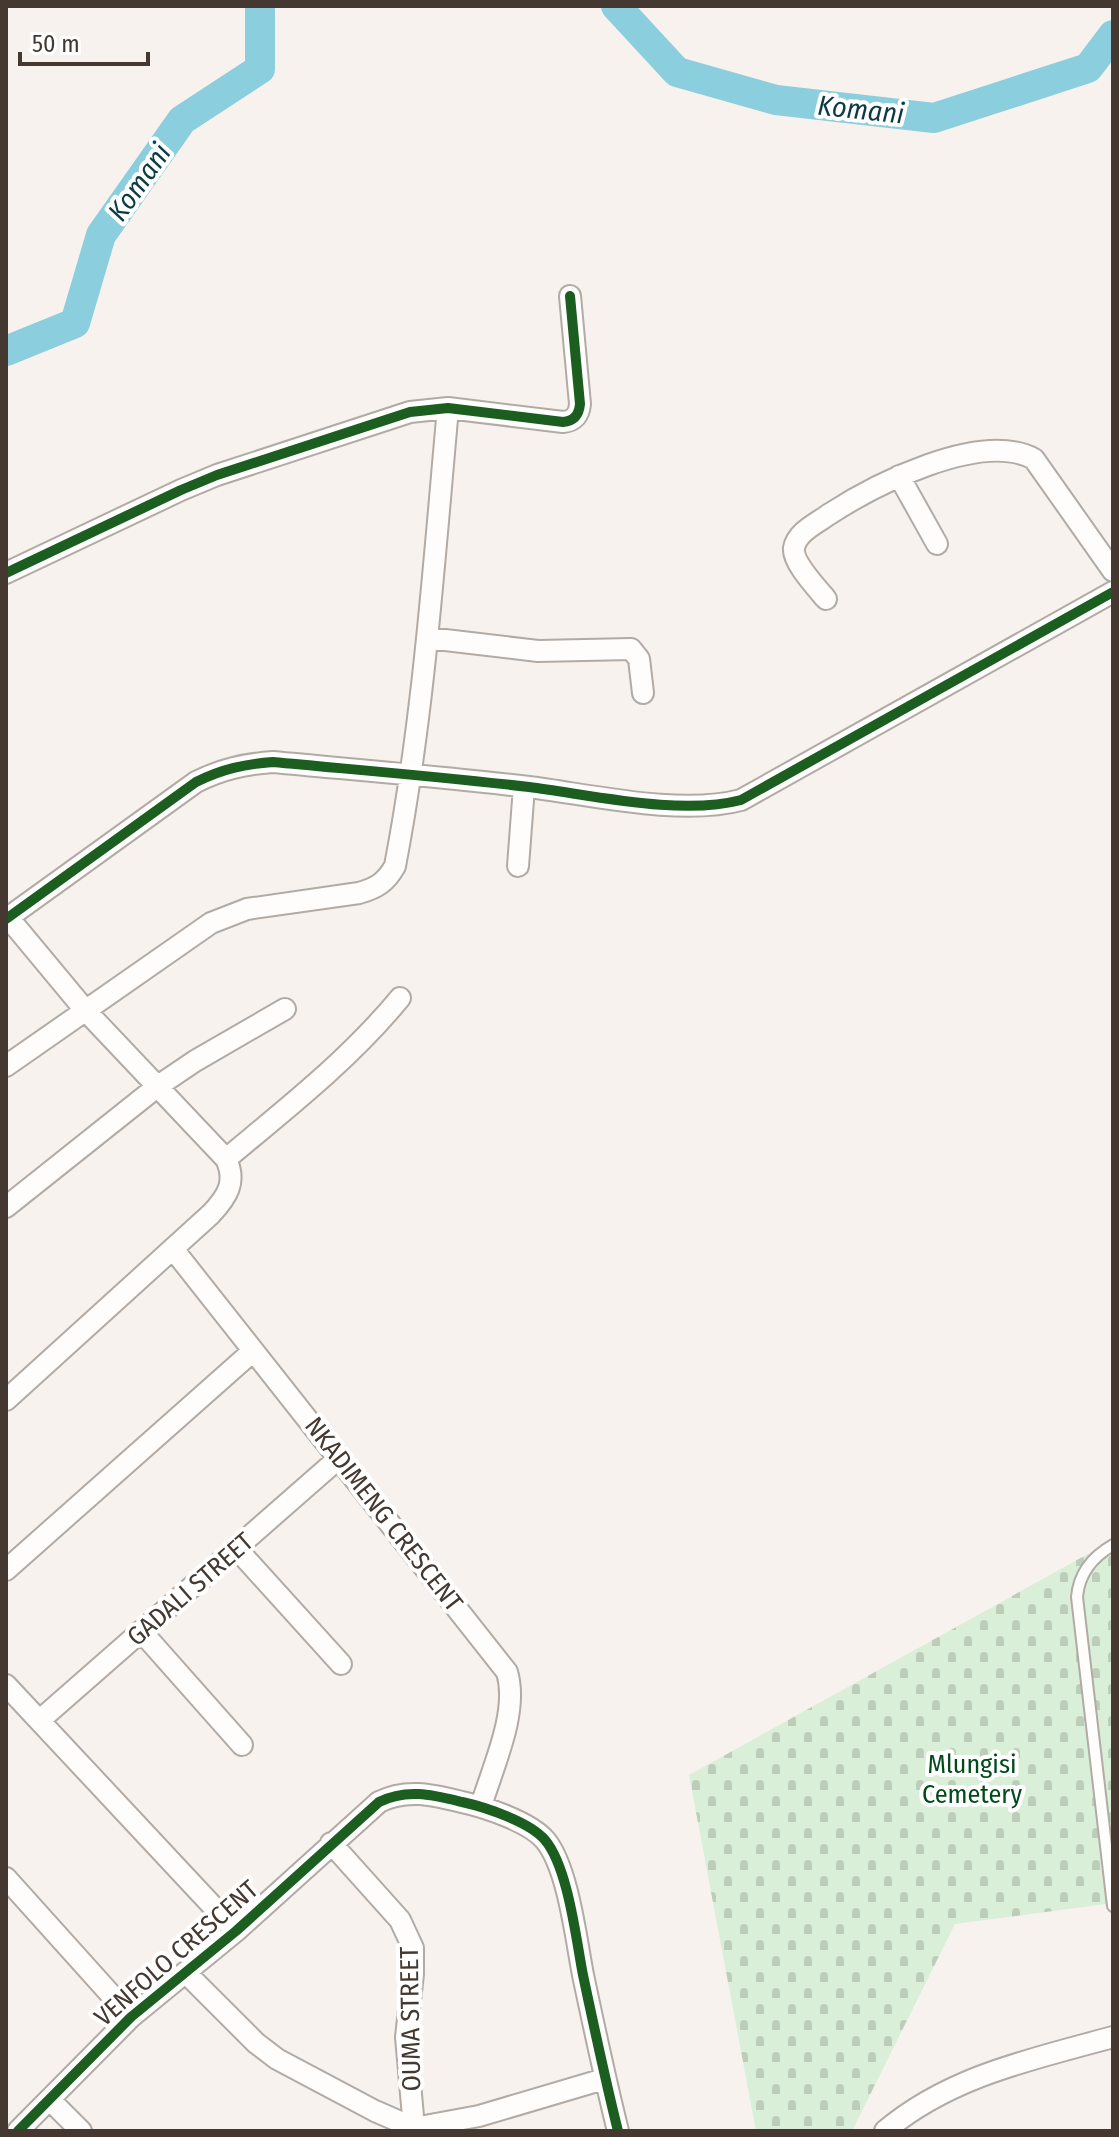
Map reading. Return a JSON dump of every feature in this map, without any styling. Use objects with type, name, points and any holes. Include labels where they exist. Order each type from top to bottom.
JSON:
[{"type":"street","points":[[6,573],[217,475],[410,412],[448,408],[563,422],[575,417],[580,404],[570,296]]},
{"type":"street","points":[[6,1066],[191,936],[229,914],[374,888],[384,882],[395,866],[428,638],[448,408]]},
{"type":"street","points":[[826,599],[796,560],[797,540],[803,533],[859,495],[899,476],[967,455],[1001,451],[1029,456],[1037,463],[1113,571]]},
{"type":"street","points":[[899,476],[937,544]]},
{"type":"street","points":[[6,1400],[211,1214],[229,1192],[231,1177],[226,1159],[85,1010],[7,918],[196,782],[223,770],[273,762],[524,787],[675,806],[724,805],[741,800],[1113,592]]},
{"type":"street","points":[[428,638],[538,651],[631,649],[639,659],[643,693]]},
{"type":"street","points":[[518,866],[524,787]]},
{"type":"street","points":[[226,1159],[340,1063],[400,998]]},
{"type":"street","points":[[6,1207],[158,1086],[285,1009]]},
{"type":"street","name":"NKADIMENG CRESCENT","points":[[173,1249],[507,1672],[512,1695],[509,1714],[481,1806]]},
{"type":"street","points":[[6,1570],[253,1351]]},
{"type":"street","name":"GADALI STREET","points":[[40,1720],[339,1458]]},
{"type":"street","points":[[236,1548],[341,1664]]},
{"type":"street","points":[[141,1631],[242,1745]]},
{"type":"street","points":[[6,1685],[236,1931]]},
{"type":"street","name":"VENFOLO CRESCENT","points":[[18,2131],[131,2017],[236,1931],[379,1802],[389,1797],[422,1793],[481,1806],[533,1830],[544,1839],[557,1863],[568,1898],[604,2079],[618,2131]]},
{"type":"street","name":"OUMA STREET","points":[[331,1843],[400,1920],[413,1948],[406,2037],[414,2128]]},
{"type":"street","points":[[6,1878],[131,2017]]},
{"type":"street","points":[[186,1973],[256,2043],[277,2059],[414,2128],[479,2116],[604,2079]]},
{"type":"street","points":[[885,2131],[941,2092],[1006,2066],[1113,2037]]},
{"type":"street","points":[[50,2100],[81,2131]]},
{"type":"lane","points":[[1113,1545],[1088,1564],[1082,1574],[1077,1597],[1113,1906]]},
{"type":"green space","name":"Mlungisi Cemetery","points":[[1113,1540],[1113,1903],[955,1924],[852,2131],[756,2131],[689,1775]]},
{"type":"waterway","name":"Komani","points":[[6,351],[75,323],[101,235],[182,120],[260,69],[260,6]]},
{"type":"waterway","name":"Komani","points":[[616,6],[677,72],[776,100],[934,118],[1088,68],[1113,35]]},
{"type":"cycle path","points":[[6,573],[217,475],[410,412],[448,408],[563,422],[573,419],[580,404],[570,296]]},
{"type":"cycle path","points":[[6,919],[196,782],[224,770],[253,764],[273,762],[433,777],[664,805],[691,806],[741,800],[1113,592]]},
{"type":"cycle path","points":[[18,2131],[131,2017],[236,1931],[379,1802],[410,1794],[451,1799],[506,1816],[538,1833],[553,1852],[570,1904],[618,2131]]}]
